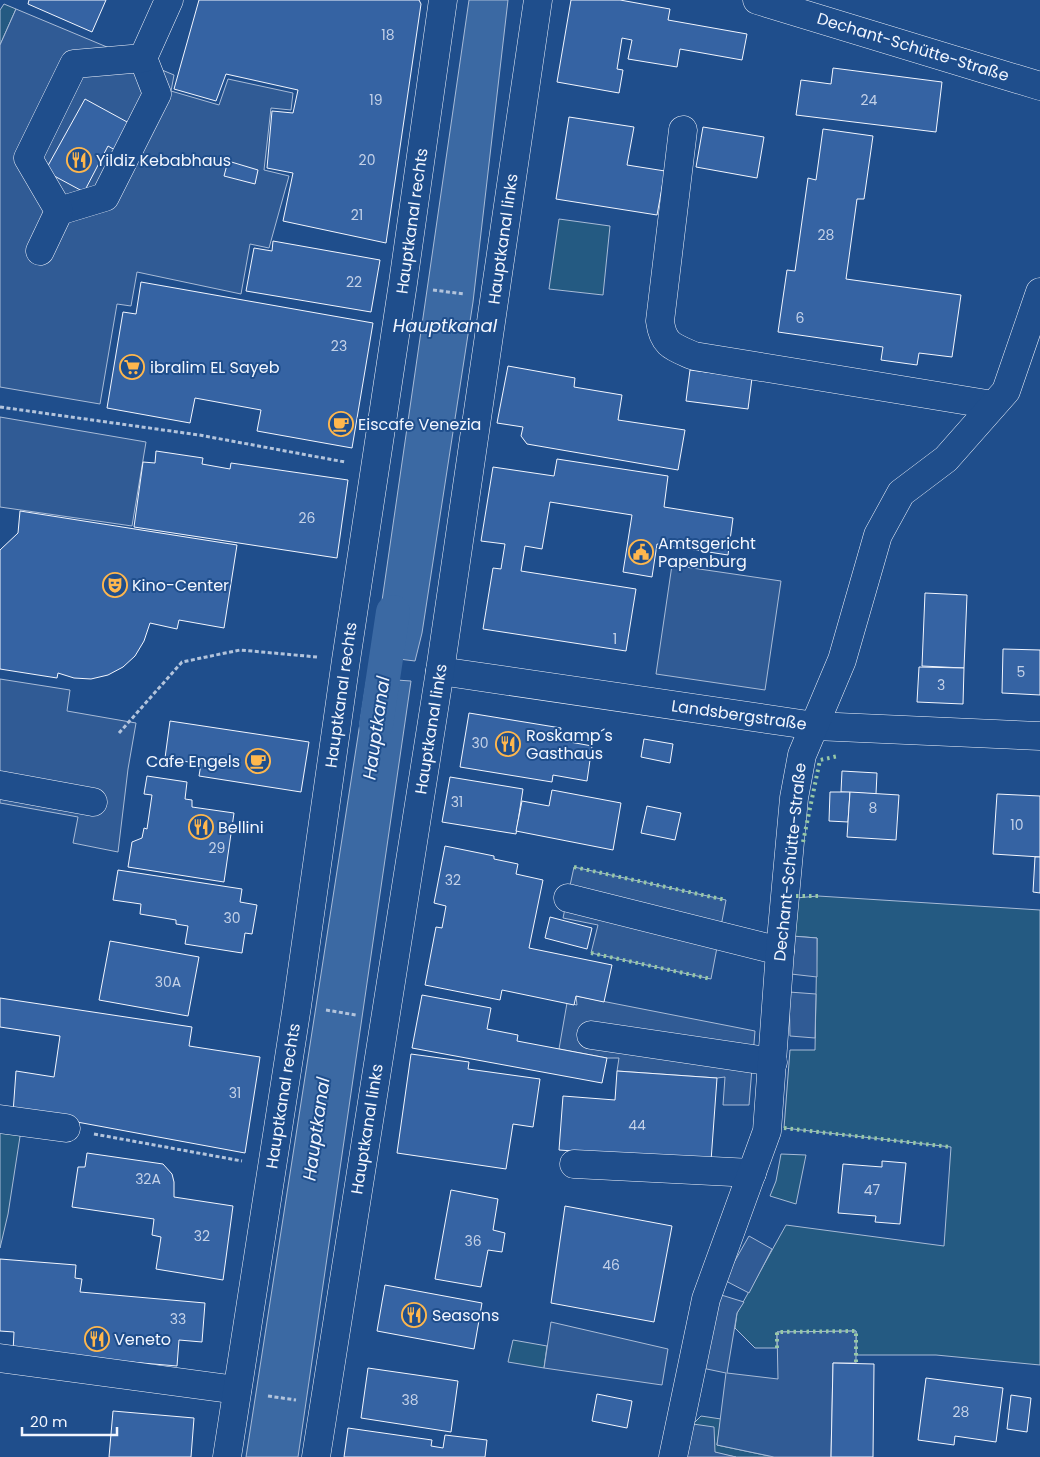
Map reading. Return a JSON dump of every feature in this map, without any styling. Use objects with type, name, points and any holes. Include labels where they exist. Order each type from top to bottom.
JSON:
[{"type":"street","points":[[40,251],[59,211],[105,197],[157,94],[143,58],[169,0]]},
{"type":"street","name":"Hauptkanal rechts","points":[[228,1457],[250,1393],[272,1168],[443,0]]},
{"type":"street","name":"Hauptkanal links","points":[[316,1457],[440,671],[538,0]]},
{"type":"street","name":"Dechant-Schütte-Straße","points":[[757,0],[1040,86]]},
{"type":"street","points":[[59,211],[28,158],[74,64],[143,58]]},
{"type":"street","points":[[683,130],[660,321],[662,333],[668,342],[694,356],[993,406]]},
{"type":"street","name":"Dechant-Schütte-Straße","points":[[673,1457],[706,1299],[767,1131],[780,950],[794,798],[802,755],[842,660],[878,535],[902,493],[946,459],[1006,391],[1040,292]]},
{"type":"street","name":"Landsbergstraße","points":[[440,671],[815,726],[1040,736]]},
{"type":"street","points":[[0,786],[93,802]]},
{"type":"street","points":[[568,898],[780,950]]},
{"type":"street","points":[[591,1034],[773,1062]]},
{"type":"street","points":[[0,1119],[66,1128]]},
{"type":"street","points":[[574,1164],[752,1173]]},
{"type":"street","points":[[0,1358],[250,1393]]},
{"type":"path","points":[[427,289],[473,296]]},
{"type":"path","points":[[0,407],[199,435],[320,458],[375,466]]},
{"type":"path","points":[[118,733],[182,662],[240,650],[346,660]]},
{"type":"path","points":[[316,1009],[362,1016]]},
{"type":"path","points":[[66,1128],[272,1168]]},
{"type":"path","points":[[250,1393],[298,1401]]},
{"type":"shaded area","points":[[4,4],[16,9],[0,45],[0,10]]},
{"type":"shaded area","points":[[16,9],[174,75],[171,91],[219,105],[228,79],[293,93],[291,110],[271,108],[264,170],[289,176],[269,248],[250,244],[241,294],[137,272],[131,306],[117,304],[100,404],[0,387],[0,45]]},
{"type":"shaded area","points":[[559,219],[610,226],[603,295],[549,289]]},
{"type":"shaded area","points":[[0,417],[146,442],[132,526],[0,507]]},
{"type":"shaded area","points":[[672,565],[781,581],[765,690],[656,674]]},
{"type":"shaded area","points":[[0,679],[70,690],[67,711],[136,723],[128,769],[118,852],[73,843],[78,817],[0,803]]},
{"type":"shaded area","points":[[574,867],[726,900],[711,979],[591,953],[598,925],[563,918]]},
{"type":"shaded area","points":[[818,896],[1040,910],[1040,1365],[936,1355],[856,1355],[856,1331],[777,1332],[777,1348],[755,1348],[735,1328],[737,1313],[786,1225],[944,1246],[951,1147],[784,1128],[790,1050],[815,1050],[817,938],[792,936],[796,898]]},
{"type":"shaded area","points":[[792,936],[817,938],[817,977],[791,974]]},
{"type":"shaded area","points":[[789,992],[816,994],[815,1038],[790,1036]]},
{"type":"shaded area","points":[[576,996],[755,1031],[749,1105],[723,1105],[725,1077],[617,1071],[619,1058],[607,1058],[559,1049],[567,1003],[577,1005]]},
{"type":"shaded area","points":[[0,1128],[21,1130],[8,1214],[0,1248]]},
{"type":"shaded area","points":[[781,1154],[806,1155],[796,1204],[770,1196],[776,1181]]},
{"type":"shaded area","points":[[749,1236],[772,1249],[749,1293],[724,1280]]},
{"type":"shaded area","points":[[718,1294],[744,1302],[737,1313],[727,1373],[778,1379],[777,1332],[856,1331],[856,1363],[833,1363],[831,1457],[774,1457],[717,1445],[726,1373],[702,1368]]},
{"type":"shaded area","points":[[551,1322],[668,1349],[662,1385],[544,1368]]},
{"type":"shaded area","points":[[513,1340],[547,1346],[544,1368],[508,1362]]},
{"type":"shaded area","points":[[701,1416],[721,1419],[717,1445],[774,1457],[736,1457],[715,1453],[693,1424]]},
{"type":"shaded area","points":[[693,1424],[714,1427],[715,1452],[736,1457],[687,1457]]},
{"type":"water","points":[[469,0],[508,0],[473,302],[422,633],[415,661],[374,656]]},
{"type":"water","points":[[367,678],[411,681],[298,1457],[246,1457]]},
{"type":"building","points":[[29,0],[106,0],[92,32],[28,4]]},
{"type":"building","points":[[199,0],[419,0],[421,4],[386,243],[283,221],[293,173],[267,168],[272,111],[293,113],[298,90],[226,74],[216,101],[174,89]]},
{"type":"building","points":[[571,0],[620,0],[670,9],[668,20],[747,34],[742,60],[680,49],[677,67],[628,59],[632,40],[622,38],[617,69],[623,70],[619,93],[557,82]]},
{"type":"building","points":[[833,68],[942,82],[936,132],[796,115],[801,80],[831,84]]},
{"type":"building","points":[[85,99],[129,123],[115,150],[108,146],[84,192],[45,171]]},
{"type":"building","points":[[569,117],[634,127],[627,165],[665,171],[657,215],[556,199]]},
{"type":"building","points":[[703,127],[764,137],[757,178],[696,167]]},
{"type":"building","points":[[823,129],[873,136],[864,199],[857,199],[846,279],[961,295],[952,357],[919,353],[917,365],[881,360],[883,347],[778,332],[787,270],[795,271],[808,178],[816,180]]},
{"type":"building","points":[[228,161],[258,170],[255,184],[224,176]]},
{"type":"building","points":[[273,241],[380,260],[371,312],[246,291],[254,248],[272,251]]},
{"type":"building","points":[[141,282],[373,323],[352,448],[257,431],[261,410],[195,398],[190,423],[107,408],[123,312],[136,314]]},
{"type":"building","points":[[508,366],[575,378],[574,387],[622,395],[618,420],[685,430],[678,470],[527,444],[521,436],[523,427],[497,423]]},
{"type":"building","points":[[690,370],[752,378],[748,409],[686,401]]},
{"type":"building","points":[[156,451],[203,458],[202,464],[230,469],[231,463],[348,480],[337,558],[134,527],[143,462],[155,463]]},
{"type":"building","name":"Amtsgericht Papenburg","points":[[557,459],[668,476],[664,507],[733,518],[728,555],[657,544],[652,577],[623,572],[632,515],[550,502],[542,549],[525,546],[521,571],[636,589],[626,651],[483,629],[493,568],[501,569],[505,544],[481,541],[493,467],[554,476]]},
{"type":"building","name":"Kino-Center","points":[[20,511],[237,545],[224,628],[179,620],[177,629],[150,623],[144,641],[135,656],[123,667],[108,675],[91,679],[74,678],[58,673],[57,678],[0,669],[0,550],[18,533]]},
{"type":"building","points":[[925,593],[967,595],[964,668],[922,666]]},
{"type":"building","points":[[1003,649],[1040,650],[1040,695],[1002,693]]},
{"type":"building","points":[[919,667],[964,668],[963,704],[917,702]]},
{"type":"building","points":[[469,713],[561,728],[559,740],[592,746],[587,781],[553,775],[552,782],[460,767]]},
{"type":"building","points":[[170,721],[309,742],[301,792],[199,776],[201,764],[165,758]]},
{"type":"building","points":[[644,739],[673,744],[670,763],[641,757]]},
{"type":"building","points":[[842,771],[877,773],[876,794],[841,792]]},
{"type":"building","points":[[147,776],[187,782],[185,799],[192,800],[192,807],[234,813],[224,882],[128,867],[132,842],[142,838],[144,828],[147,829],[152,795],[144,794]]},
{"type":"building","points":[[450,777],[523,789],[516,834],[442,822]]},
{"type":"building","points":[[552,790],[621,803],[613,850],[516,831],[522,801],[549,806]]},
{"type":"building","points":[[830,792],[850,792],[848,822],[829,821]]},
{"type":"building","points":[[850,792],[899,795],[896,840],[847,837]]},
{"type":"building","points":[[997,794],[1040,796],[1040,857],[993,854]]},
{"type":"building","points":[[647,806],[681,813],[675,840],[641,833]]},
{"type":"building","points":[[445,846],[494,856],[494,859],[518,864],[516,874],[543,880],[529,948],[612,965],[604,1002],[576,996],[574,1005],[502,990],[500,1000],[425,985],[436,927],[442,928],[446,906],[434,903]]},
{"type":"building","points":[[1035,857],[1040,857],[1040,893],[1033,892]]},
{"type":"building","points":[[118,870],[242,889],[240,902],[257,905],[252,934],[245,933],[242,953],[185,944],[188,926],[176,924],[176,920],[140,914],[141,904],[113,900]]},
{"type":"building","points":[[550,917],[592,928],[587,949],[545,938]]},
{"type":"building","points":[[110,941],[199,957],[188,1016],[99,1000]]},
{"type":"building","points":[[422,995],[491,1008],[487,1029],[518,1035],[517,1041],[607,1058],[602,1083],[412,1048]]},
{"type":"building","points":[[0,998],[192,1027],[189,1046],[260,1057],[245,1153],[77,1122],[13,1113],[16,1071],[54,1077],[60,1036],[0,1027]]},
{"type":"building","points":[[411,1054],[469,1062],[468,1069],[540,1079],[533,1127],[513,1124],[506,1169],[397,1153]]},
{"type":"building","points":[[617,1071],[717,1078],[711,1161],[559,1150],[563,1096],[615,1100]]},
{"type":"building","points":[[87,1153],[163,1164],[172,1174],[174,1197],[233,1206],[223,1280],[156,1269],[161,1237],[152,1235],[154,1219],[72,1207],[78,1167],[85,1167]]},
{"type":"building","points":[[882,1161],[906,1163],[900,1224],[875,1222],[876,1216],[838,1213],[843,1164],[882,1167]]},
{"type":"building","points":[[451,1190],[498,1199],[493,1230],[505,1233],[502,1252],[488,1250],[481,1287],[435,1279]]},
{"type":"building","points":[[565,1206],[672,1226],[654,1322],[551,1303]]},
{"type":"building","points":[[0,1259],[76,1265],[75,1278],[82,1279],[80,1292],[205,1303],[202,1342],[179,1340],[177,1366],[13,1352],[14,1332],[0,1331]]},
{"type":"building","points":[[385,1285],[482,1303],[474,1349],[377,1331]]},
{"type":"building","points":[[833,1363],[874,1364],[873,1457],[831,1457]]},
{"type":"building","points":[[368,1368],[458,1381],[451,1432],[361,1418]]},
{"type":"building","points":[[926,1378],[1003,1388],[996,1442],[955,1436],[954,1445],[918,1440]]},
{"type":"building","points":[[597,1394],[632,1401],[627,1428],[592,1421]]},
{"type":"building","points":[[1011,1395],[1031,1398],[1027,1432],[1007,1429]]},
{"type":"building","points":[[113,1411],[194,1418],[191,1457],[109,1457]]},
{"type":"building","points":[[348,1428],[432,1440],[431,1446],[443,1448],[445,1435],[487,1440],[485,1457],[344,1457]]},
{"type":"waterway","name":"Hauptkanal","points":[[376,725],[393,612]]},
{"type":"hedge","points":[[803,842],[820,760],[838,756]]},
{"type":"hedge","points":[[574,867],[726,900]]},
{"type":"hedge","points":[[796,896],[818,896]]},
{"type":"hedge","points":[[591,953],[711,979]]},
{"type":"hedge","points":[[784,1128],[951,1147]]},
{"type":"hedge","points":[[777,1348],[777,1332],[856,1331],[856,1363]]},
{"type":"place","name":"Yildiz Kebabhaus","points":[[79,160]]},
{"type":"place","name":"ibralim EL Sayeb","points":[[132,367]]},
{"type":"place","name":"Eiscafe Venezia","points":[[341,424]]},
{"type":"place","name":"Amtsgericht Papenburg","points":[[641,552]]},
{"type":"place","name":"Kino-Center","points":[[115,585]]},
{"type":"place","name":"Roskamp´s Gasthaus","points":[[508,744]]},
{"type":"place","name":"Cafe Engels","points":[[258,761]]},
{"type":"place","name":"Bellini","points":[[201,827]]},
{"type":"place","name":"Seasons","points":[[414,1315]]},
{"type":"place","name":"Veneto","points":[[97,1339]]}]
